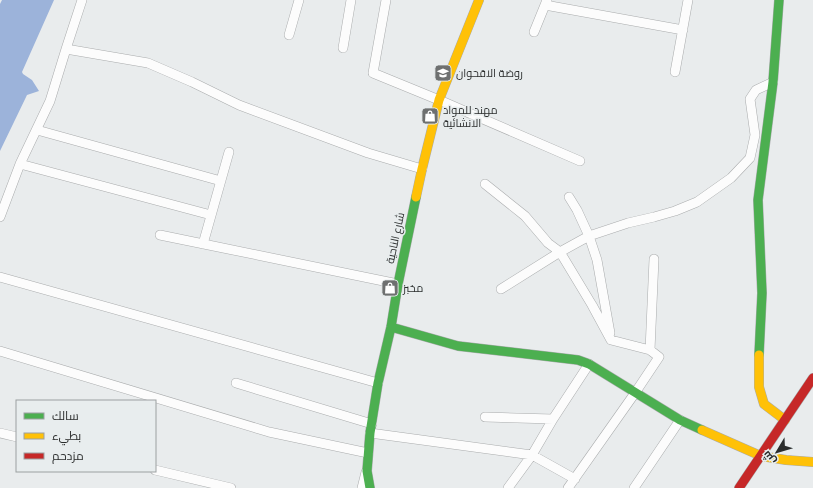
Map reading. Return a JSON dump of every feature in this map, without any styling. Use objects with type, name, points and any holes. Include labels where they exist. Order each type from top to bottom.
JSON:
[{"type":"street","points":[[0,217],[20,164],[50,101],[82,0]]},
{"type":"street","points":[[289,35],[298,0]]},
{"type":"street","points":[[343,48],[351,0]]},
{"type":"street","points":[[386,0],[373,73],[580,160]]},
{"type":"street","name":"شارع الناحية","points":[[370,488],[367,471],[368,453],[378,383],[391,327],[398,284],[422,169],[440,100],[479,0]]},
{"type":"street","points":[[675,72],[688,0]]},
{"type":"street","points":[[779,0],[773,82],[758,200],[762,292],[759,347],[759,387],[764,404],[785,420]]},
{"type":"street","points":[[534,32],[546,3],[683,30]]},
{"type":"street","points":[[66,49],[148,63],[240,105],[368,154],[422,169]]},
{"type":"street","points":[[501,289],[588,236],[628,223],[675,211],[697,202],[732,178],[750,158],[755,135],[750,99],[756,90],[773,82]]},
{"type":"street","points":[[37,130],[221,181]]},
{"type":"street","points":[[203,244],[229,152]]},
{"type":"street","points":[[20,164],[211,215]]},
{"type":"street","points":[[485,184],[525,216],[548,243],[560,252],[611,340],[650,350],[659,357],[568,488]]},
{"type":"street","points":[[569,197],[577,210],[597,260],[611,340]]},
{"type":"street","points":[[160,235],[398,284]]},
{"type":"street","points":[[650,350],[654,259]]},
{"type":"street","points":[[0,277],[378,383]]},
{"type":"street","points":[[391,327],[458,346],[578,360],[589,364],[680,420],[761,456],[813,462]]},
{"type":"street","points":[[0,351],[269,432],[368,453]]},
{"type":"street","points":[[508,488],[532,455],[553,419],[589,364]]},
{"type":"street","points":[[236,382],[371,428],[532,455],[575,479]]},
{"type":"street","points":[[739,488],[812,383]]},
{"type":"street","points":[[484,417],[553,419]]},
{"type":"street","points":[[634,488],[680,420]]},
{"type":"street","points":[[0,433],[16,437]]},
{"type":"street","points":[[156,470],[231,488]]},
{"type":"street","points":[[362,488],[367,471]]},
{"type":"water","points":[[2,0],[54,0],[22,72],[32,80],[39,91],[27,95],[0,151],[0,4]]},
{"type":"traffic: fast","points":[[759,355],[762,293],[758,200],[773,82],[779,0]]},
{"type":"traffic: fast","points":[[370,488],[367,471],[370,433],[378,383],[391,327],[398,284],[416,197]]},
{"type":"traffic: fast","points":[[391,327],[458,346],[578,360],[589,364],[680,420],[702,430]]},
{"type":"traffic: slow","points":[[416,197],[439,100],[479,0]]},
{"type":"traffic: slow","points":[[759,355],[759,387],[764,404],[785,420]]},
{"type":"traffic: slow","points":[[702,430],[761,456],[813,462]]},
{"type":"traffic: jam","points":[[739,488],[813,378]]},
{"type":"place","name":"روضة الاقحوان","points":[[443,73]]},
{"type":"place","name":"مهند للمواد الانشائية","points":[[430,116]]},
{"type":"place","name":"مخبز","points":[[390,288]]}]
